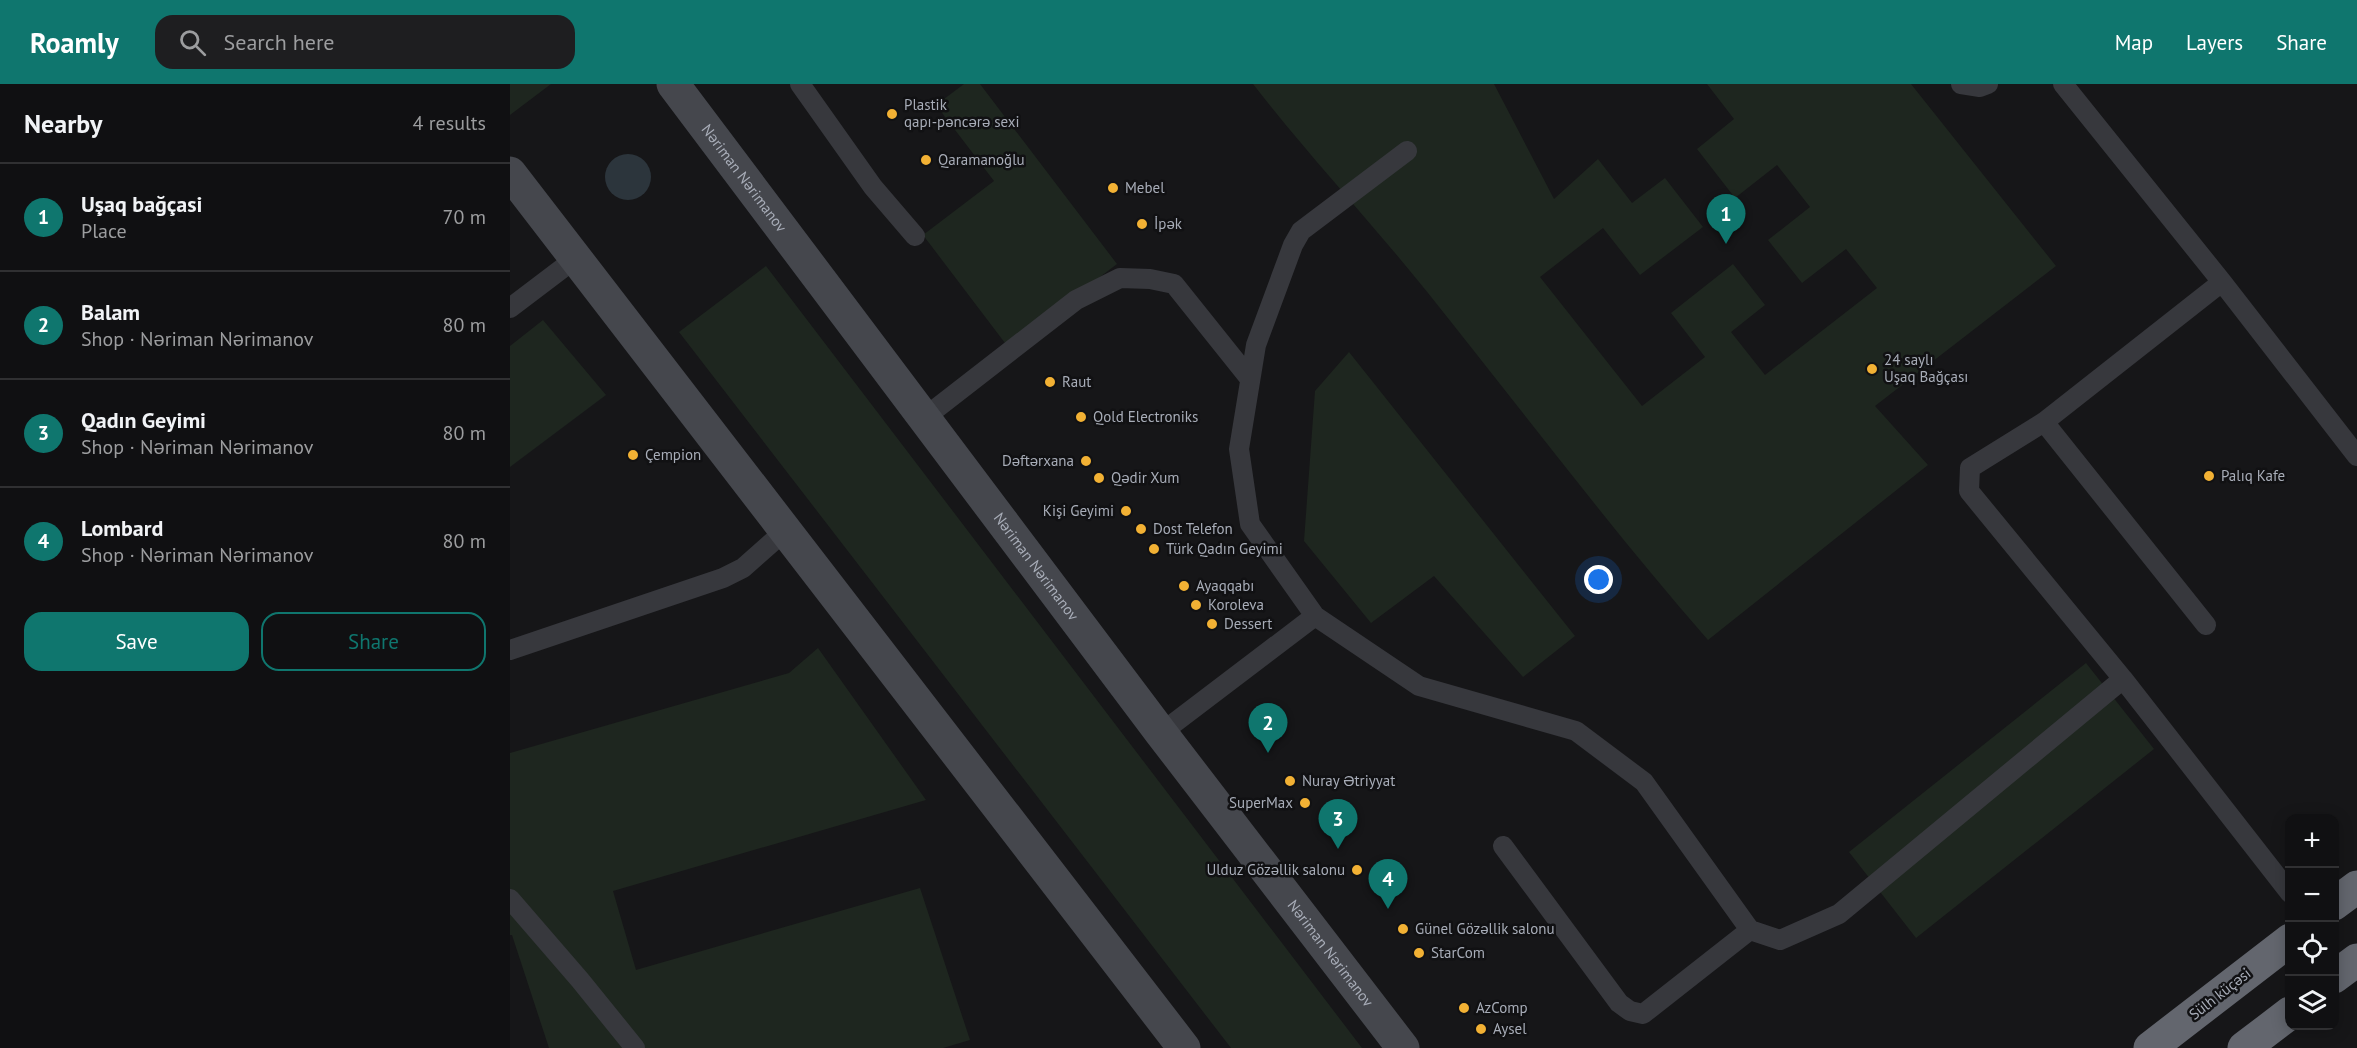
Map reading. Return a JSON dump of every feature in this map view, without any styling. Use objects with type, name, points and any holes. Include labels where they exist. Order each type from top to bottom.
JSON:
[{"type":"highway","points":[[2339,900],[2357,887]]},
{"type":"highway","name":"Sülh küçəsi","points":[[2150,1048],[2285,942]]},
{"type":"highway","points":[[2335,976],[2357,960]]},
{"type":"highway","points":[[2244,1048],[2285,1016]]},
{"type":"main road","name":"Nəriman Nərimanov","points":[[673,84],[1161,733],[1403,1048]]},
{"type":"main road","points":[[510,173],[1184,1048]]},
{"type":"lane","points":[[800,84],[873,187],[915,236]]},
{"type":"lane","points":[[1961,84],[1980,87],[1988,84]]},
{"type":"lane","points":[[2064,84],[2357,456]]},
{"type":"lane","points":[[1407,151],[1301,231],[1293,245],[1256,345],[1239,449],[1250,524],[1315,616],[1419,686],[1576,731],[1644,782],[1750,930],[1780,940],[1839,914],[2123,679]]},
{"type":"lane","points":[[510,308],[576,258]]},
{"type":"lane","points":[[924,418],[1076,300],[1120,278],[1150,279],[1173,284],[1250,379]]},
{"type":"lane","points":[[2222,282],[2044,422],[1970,468],[1969,491],[2123,679],[2285,888]]},
{"type":"lane","points":[[2044,422],[2205,626]]},
{"type":"lane","points":[[510,650],[723,578],[743,568],[786,530]]},
{"type":"lane","points":[[1161,733],[1315,616]]},
{"type":"lane","points":[[1503,846],[1619,1004],[1630,1011],[1643,1014],[1750,930]]},
{"type":"lane","points":[[510,899],[635,1048]]},
{"type":"shaded area","points":[[510,84],[551,84],[510,115]]},
{"type":"shaded area","points":[[964,84],[980,84],[1117,264],[1008,347],[923,235],[994,181],[936,105]]},
{"type":"shaded area","points":[[1253,84],[1494,84],[1554,199],[1598,159],[1632,203],[1665,178],[1703,227],[1640,275],[1603,228],[1540,277],[1642,406],[1705,357],[1671,313],[1733,264],[1765,305],[1731,332],[1765,375],[1877,288],[1846,249],[1802,283],[1768,240],[1810,207],[1777,165],[1735,198],[1697,149],[1734,119],[1707,84],[1911,84],[2056,266],[1875,406],[1928,465],[1708,640],[1601,512],[1406,267]]},
{"type":"shaded area","points":[[628,154],[637,155],[645,160],[650,168],[650,186],[645,194],[637,199],[628,200],[619,199],[611,194],[606,186],[605,177],[606,168],[611,160],[619,155]]},
{"type":"shaded area","points":[[766,266],[1362,1048],[1231,1048],[679,332]]},
{"type":"shaded area","points":[[543,320],[606,395],[510,467],[510,346]]},
{"type":"shaded area","points":[[1349,352],[1575,636],[1523,677],[1434,576],[1371,623],[1304,541],[1315,391]]},
{"type":"shaded area","points":[[818,648],[926,800],[613,891],[636,970],[920,888],[970,1040],[943,1048],[549,1048],[512,935],[510,935],[510,753],[789,673]]},
{"type":"shaded area","points":[[2086,663],[2154,749],[1916,938],[1849,852]]},
{"type":"place","name":"Plastik qapı-pəncərə sexi","points":[[892,114]]},
{"type":"place","name":"Qaramanoğlu","points":[[926,160]]},
{"type":"place","name":"Mebel","points":[[1113,188]]},
{"type":"place","name":"İpək","points":[[1142,224]]},
{"type":"place","name":"Uşaq bağçasi","points":[[1726,244]]},
{"type":"place","name":"24 saylı Uşaq Bağçası","points":[[1872,369]]},
{"type":"place","name":"Raut","points":[[1050,382]]},
{"type":"place","name":"Qold Electroniks","points":[[1081,417]]},
{"type":"place","name":"Çempion","points":[[633,455]]},
{"type":"place","name":"Dəftərxana","points":[[1086,461]]},
{"type":"place","name":"Palıq Kafe","points":[[2209,476]]},
{"type":"place","name":"Qədir Xum","points":[[1099,478]]},
{"type":"place","name":"Kişi Geyimi","points":[[1126,511]]},
{"type":"place","name":"Dost Telefon","points":[[1141,529]]},
{"type":"place","name":"Türk Qadın Geyimi","points":[[1154,549]]},
{"type":"place","name":"Ayaqqabı","points":[[1184,586]]},
{"type":"place","name":"Koroleva","points":[[1196,605]]},
{"type":"place","name":"Dessert","points":[[1212,624]]},
{"type":"place","name":"Balam","points":[[1268,753]]},
{"type":"place","name":"Nuray Ətriyyat","points":[[1290,781]]},
{"type":"place","name":"SuperMax","points":[[1305,803]]},
{"type":"place","name":"Qadın Geyimi","points":[[1338,849]]},
{"type":"place","name":"Ulduz Gözəllik salonu","points":[[1357,870]]},
{"type":"place","name":"Lombard","points":[[1388,909]]},
{"type":"place","name":"Günel Gözəllik salonu","points":[[1403,929]]},
{"type":"place","name":"StarCom","points":[[1419,953]]},
{"type":"place","name":"AzComp","points":[[1464,1008]]},
{"type":"place","name":"Aysel","points":[[1481,1029]]}]
